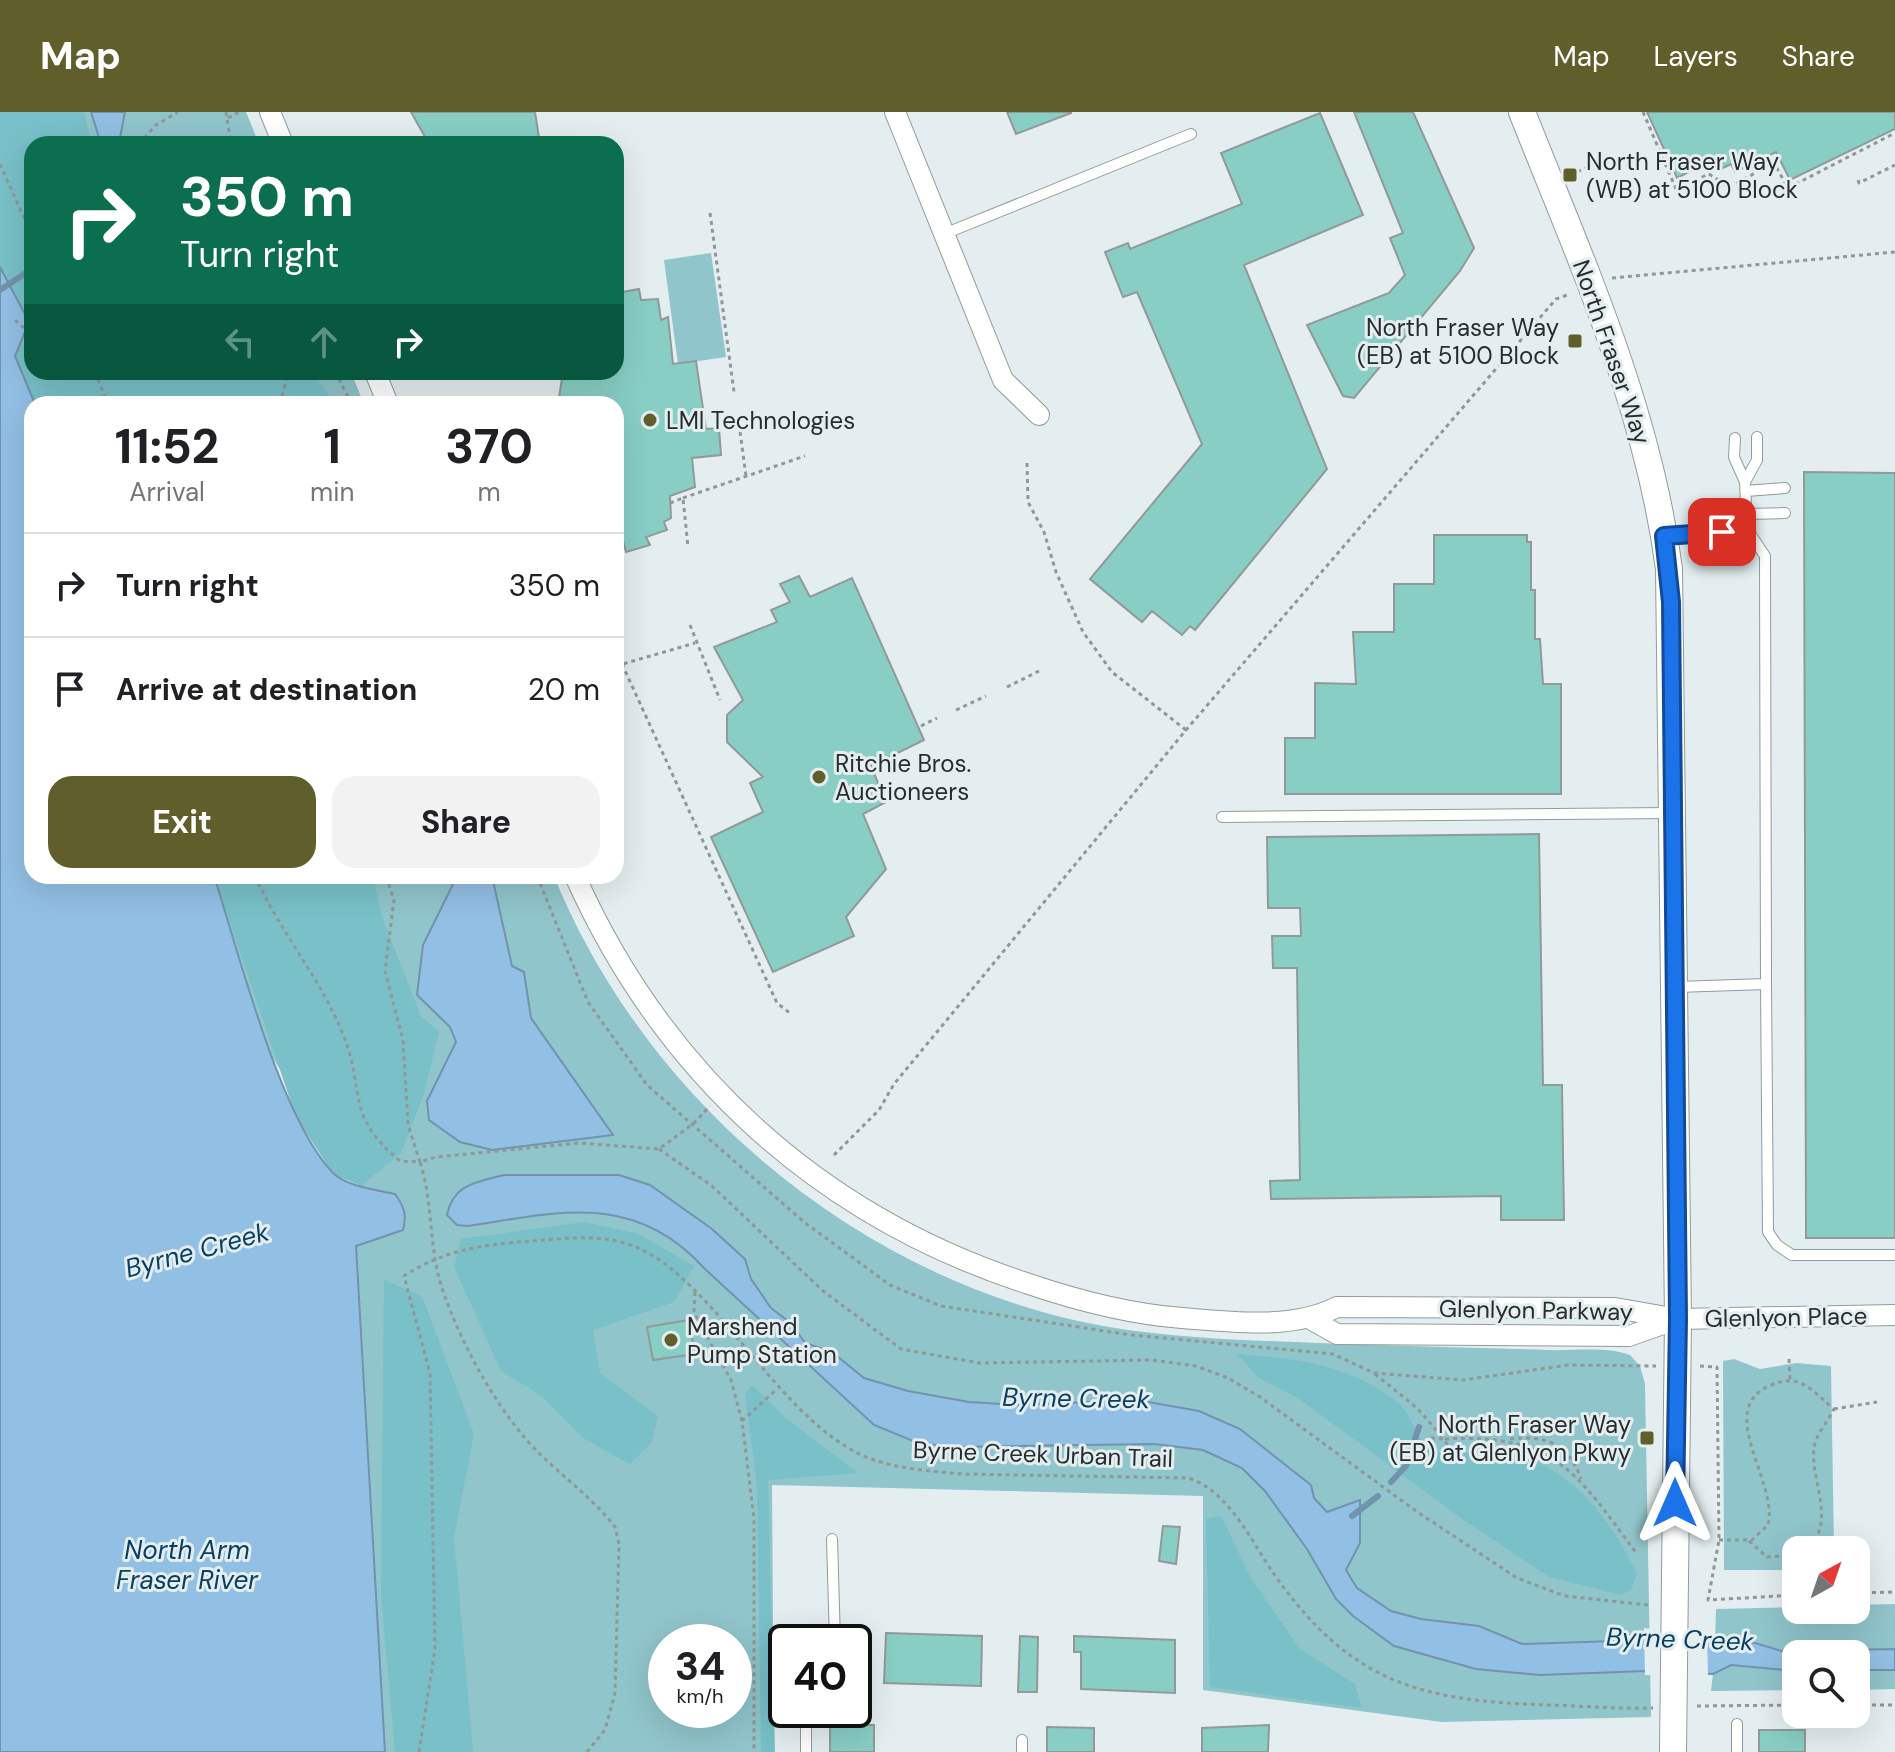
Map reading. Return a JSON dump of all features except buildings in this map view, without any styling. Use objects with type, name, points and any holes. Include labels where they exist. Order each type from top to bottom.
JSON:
[{"type":"street","points":[[270,112],[280,136]]},
{"type":"street","points":[[895,112],[1003,380],[1039,415]]},
{"type":"street","name":"North Fraser Way","points":[[1522,112],[1628,385],[1651,465],[1664,536],[1671,602],[1678,1319],[1673,1752]]},
{"type":"street","name":"Glenlyon Parkway","points":[[579,884],[632,983],[665,1032],[721,1095],[778,1149],[866,1211],[937,1250],[986,1270],[1079,1301],[1125,1311],[1219,1321],[1312,1320],[1337,1307],[1615,1308],[1678,1319]]},
{"type":"street","name":"Glenlyon Place","points":[[1678,1319],[1895,1315]]},
{"type":"lane","points":[[944,234],[1191,134]]},
{"type":"lane","points":[[1746,487],[1757,460],[1757,437]]},
{"type":"lane","points":[[1735,438],[1734,457],[1746,487],[1747,529],[1765,556],[1768,1232],[1777,1245],[1792,1255],[1895,1255]]},
{"type":"lane","points":[[1746,487],[1785,488]]},
{"type":"lane","points":[[1748,514],[1785,513]]},
{"type":"lane","points":[[1664,536],[1747,529]]},
{"type":"lane","points":[[1222,817],[1673,813]]},
{"type":"lane","points":[[1674,987],[1766,984]]},
{"type":"lane","points":[[832,1539],[834,1624]]},
{"type":"lane","points":[[1737,1724],[1737,1752]]},
{"type":"lane","points":[[806,1728],[806,1752]]},
{"type":"lane","points":[[1022,1740],[1022,1752]]},
{"type":"path","points":[[146,136],[156,125],[178,112]]},
{"type":"path","points":[[226,112],[230,136]]},
{"type":"path","points":[[228,118],[239,112]]},
{"type":"path","points":[[1643,112],[1676,189],[1709,174],[1729,187],[1774,163],[1788,188],[1895,133]]},
{"type":"path","points":[[0,164],[24,218]]},
{"type":"path","points":[[1858,180],[1859,183],[1895,165]]},
{"type":"path","points":[[1570,175],[1586,168]]},
{"type":"path","points":[[710,213],[734,392]]},
{"type":"path","points":[[1611,278],[1895,252]]},
{"type":"path","points":[[834,1155],[879,1110],[894,1084],[1186,730],[1556,299],[1570,294]]},
{"type":"path","points":[[15,320],[24,328]]},
{"type":"path","points":[[739,424],[746,476]]},
{"type":"path","points":[[670,503],[805,456]]},
{"type":"path","points":[[1027,463],[1028,502],[1044,532],[1056,572],[1083,632],[1112,672],[1186,730]]},
{"type":"path","points":[[683,498],[688,547]]},
{"type":"path","points":[[690,625],[720,700]]},
{"type":"path","points":[[624,663],[695,643]]},
{"type":"path","points":[[624,668],[777,1003],[791,1014]]},
{"type":"path","points":[[1007,687],[1039,671]]},
{"type":"path","points":[[956,710],[986,696]]},
{"type":"path","points":[[921,726],[937,718]]},
{"type":"path","points":[[259,884],[345,1038],[358,1106],[368,1126],[400,1161],[420,1162],[436,1157],[579,1143],[659,1149],[712,1186],[823,1291],[901,1349],[979,1363],[1152,1360],[1196,1366],[1228,1378],[1260,1397],[1416,1511],[1517,1578],[1565,1596],[1648,1605]]},
{"type":"path","points":[[389,884],[394,900],[385,971],[403,1040],[408,1125],[426,1180],[434,1257],[443,1293],[480,1372],[524,1437],[615,1527],[619,1544],[615,1693],[605,1730],[587,1752]]},
{"type":"path","points":[[540,884],[570,962],[607,1033],[647,1085],[693,1124]]},
{"type":"path","points":[[659,1149],[693,1124],[721,1095]]},
{"type":"path","name":"Byrne Creek Urban Trail","points":[[434,1257],[499,1244],[577,1238],[618,1241],[665,1265],[695,1292],[777,1389],[842,1443],[891,1464],[962,1474],[1189,1478],[1214,1490],[1303,1614],[1326,1637],[1385,1676],[1418,1690],[1464,1701],[1647,1708]]},
{"type":"path","points":[[419,1752],[435,1649],[430,1373],[404,1276],[434,1257]]},
{"type":"path","points":[[695,1292],[694,1313],[731,1380],[742,1421],[754,1519],[754,1752]]},
{"type":"path","points":[[1789,1359],[1790,1380]]},
{"type":"path","points":[[1703,1366],[1717,1367],[1719,1540],[1708,1600],[1782,1596]]},
{"type":"path","points":[[1374,1373],[1437,1427],[1448,1446]]},
{"type":"path","points":[[1719,1540],[1749,1541],[1763,1532],[1771,1514],[1766,1484],[1749,1440],[1747,1411],[1760,1390],[1790,1380],[1808,1385],[1834,1409]]},
{"type":"path","points":[[742,1421],[777,1389]]},
{"type":"path","points":[[1834,1409],[1877,1402]]},
{"type":"path","points":[[1816,1536],[1822,1510],[1815,1445],[1834,1409]]},
{"type":"path","points":[[1638,1437],[1647,1438]]},
{"type":"path","points":[[1431,1438],[1550,1440],[1566,1450],[1581,1479]]},
{"type":"path","points":[[1505,1439],[1537,1451],[1581,1479],[1608,1511],[1637,1554]]},
{"type":"path","points":[[1749,1541],[1767,1557],[1782,1556]]},
{"type":"path","points":[[1870,1593],[1895,1592]]},
{"type":"path","points":[[1703,1705],[1782,1705]]},
{"type":"path","points":[[1870,1705],[1895,1705]]},
{"type":"shaded area","points":[[0,112],[246,112],[256,136],[24,136],[24,379],[0,303]]},
{"type":"shaded area","points":[[0,112],[84,112],[90,136],[24,136],[24,378],[15,356],[8,284],[0,267]]},
{"type":"shaded area","points":[[711,253],[726,357],[678,364],[664,260]]},
{"type":"shaded area","points":[[24,380],[354,380],[361,396],[29,396]]},
{"type":"shaded area","points":[[25,380],[318,380],[329,396],[32,396]]},
{"type":"shaded area","points":[[153,884],[558,884],[593,956],[641,1031],[698,1099],[763,1161],[834,1215],[911,1260],[993,1296],[1078,1321],[1177,1336],[1344,1344],[1600,1350],[1630,1355],[1640,1366],[1645,1384],[1651,1717],[1442,1722],[1203,1690],[1203,1496],[772,1485],[773,1624],[768,1624],[768,1728],[774,1728],[774,1752],[331,1752],[327,1589],[360,1186]]},
{"type":"shaded area","points":[[217,884],[375,884],[382,917],[421,1016],[439,1032],[423,1097],[401,1153],[361,1186],[333,1174],[296,1117]]},
{"type":"shaded area","points":[[584,1222],[639,1234],[694,1266],[674,1302],[593,1330],[600,1373],[658,1416],[652,1442],[630,1464],[586,1440],[540,1395],[501,1371],[454,1267],[461,1239]]},
{"type":"shaded area","points":[[384,1280],[422,1296],[474,1434],[454,1537],[473,1752],[395,1752],[381,1595]]},
{"type":"shaded area","points":[[1237,1354],[1321,1365],[1359,1379],[1402,1406],[1423,1442],[1436,1451],[1459,1454],[1492,1449],[1541,1464],[1576,1488],[1605,1519],[1637,1574],[1631,1590],[1621,1595],[1549,1577],[1465,1521],[1298,1398],[1259,1378]]},
{"type":"shaded area","points":[[1734,1359],[1760,1369],[1796,1363],[1831,1366],[1834,1536],[1782,1536],[1782,1570],[1724,1570],[1723,1361]]},
{"type":"shaded area","points":[[752,1385],[787,1419],[858,1473],[768,1480],[772,1624],[768,1624],[768,1728],[774,1728],[775,1752],[761,1752],[757,1486],[745,1394]]},
{"type":"shaded area","points":[[1221,1516],[1252,1580],[1300,1649],[1355,1684],[1362,1708],[1210,1687],[1206,1519]]},
{"type":"shaded area","points":[[1895,1604],[1895,1649],[1870,1651],[1870,1640],[1782,1640],[1782,1651],[1755,1643],[1715,1641],[1716,1609],[1782,1607],[1782,1624],[1870,1624],[1870,1605]]},
{"type":"shaded area","points":[[1731,1665],[1782,1670],[1782,1690],[1711,1691],[1713,1674]]},
{"type":"shaded area","points":[[1870,1670],[1895,1670],[1895,1689],[1870,1690]]},
{"type":"water","points":[[91,112],[125,112],[120,136],[98,136]]},
{"type":"water","name":"North Arm Fraser River","points":[[0,267],[24,313],[24,334],[15,356],[32,396],[24,396],[24,884],[216,884],[262,1032],[295,1113],[313,1146],[338,1177],[361,1187],[395,1194],[405,1220],[403,1230],[356,1246],[385,1752],[0,1752]]},
{"type":"water","points":[[453,884],[494,884],[512,966],[524,972],[531,1018],[613,1135],[492,1150],[460,1142],[429,1120],[427,1101],[456,1042],[450,1027],[417,995],[423,945]]},
{"type":"water","name":"Byrne Creek","points":[[504,1175],[619,1175],[650,1185],[712,1229],[745,1259],[751,1279],[771,1308],[792,1324],[805,1343],[832,1352],[864,1378],[908,1391],[969,1402],[1020,1405],[1137,1400],[1199,1411],[1240,1429],[1311,1485],[1314,1498],[1327,1512],[1360,1500],[1360,1543],[1346,1570],[1357,1588],[1391,1611],[1421,1619],[1479,1626],[1522,1644],[1616,1641],[1638,1632],[1755,1643],[1782,1651],[1782,1670],[1731,1665],[1713,1674],[1646,1671],[1540,1675],[1476,1669],[1394,1646],[1353,1616],[1336,1599],[1307,1549],[1265,1491],[1242,1468],[1203,1450],[1154,1444],[954,1447],[918,1443],[874,1425],[678,1244],[651,1227],[623,1217],[594,1213],[565,1213],[457,1225],[447,1215],[450,1205],[461,1191]]},
{"type":"water","points":[[1870,1649],[1895,1649],[1895,1670],[1870,1670]]},
{"type":"pier","points":[[1644,1628],[1707,1636],[1708,1678],[1645,1675]]},
{"type":"waterway","points":[[0,290],[24,274]]},
{"type":"waterway","points":[[1391,1482],[1406,1466],[1419,1427]]},
{"type":"waterway","points":[[1352,1516],[1378,1496]]},
{"type":"place","name":"North Fraser Way (WB) at 5100 Block","points":[[1570,175]]},
{"type":"place","name":"North Fraser Way (EB) at 5100 Block","points":[[1575,341]]},
{"type":"place","name":"LMI Technologies","points":[[650,420]]},
{"type":"place","name":"Ritchie Bros. Auctioneers","points":[[819,777]]},
{"type":"place","name":"Marshend Pump Station","points":[[671,1340]]},
{"type":"place","name":"North Fraser Way (EB) at Glenlyon Pkwy","points":[[1647,1438]]},
{"type":"route","points":[[1675,1503],[1678,1319],[1671,602],[1664,536],[1722,532]]}]
